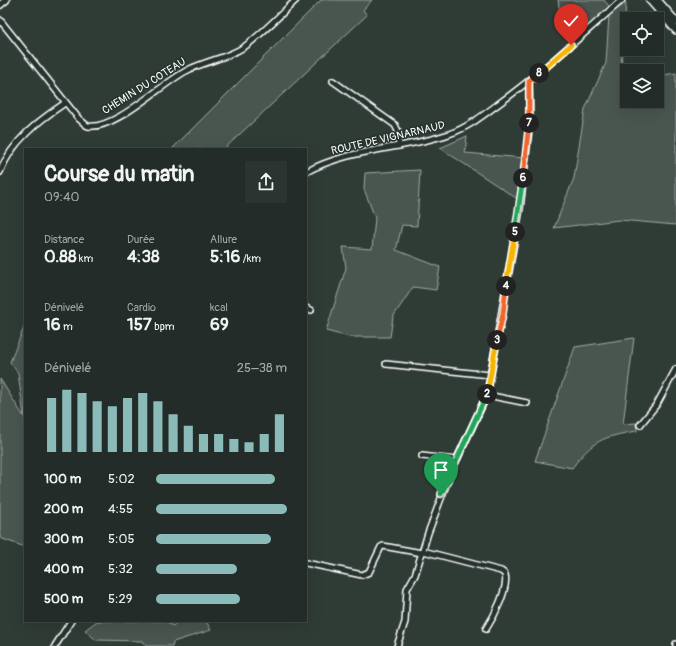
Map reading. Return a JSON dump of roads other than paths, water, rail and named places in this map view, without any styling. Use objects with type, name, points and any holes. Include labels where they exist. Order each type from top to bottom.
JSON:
[{"type":"highway","points":[[650,0],[676,30]]},
{"type":"highway","points":[[657,0],[676,22]]},
{"type":"main road","points":[[0,5],[6,0]]},
{"type":"street","name":"CHEMIN DU COTEAU","points":[[65,103],[86,126],[102,124],[128,112],[186,71],[236,52],[245,46],[296,0]]},
{"type":"street","name":"ROUTE DE VIGNARNAUD","points":[[307,171],[323,163],[346,156],[399,146],[449,134],[467,126],[529,81],[622,0]]},
{"type":"street","points":[[0,20],[65,103],[14,145],[5,159],[0,172]]},
{"type":"street","points":[[333,81],[395,125],[398,131],[399,146]]},
{"type":"street","points":[[397,646],[405,622],[407,589],[415,575],[441,494],[487,395],[503,314],[520,209],[530,120],[529,81]]},
{"type":"street","points":[[386,364],[490,375]]},
{"type":"street","points":[[640,425],[656,404],[676,369]]},
{"type":"street","points":[[487,395],[527,403]]},
{"type":"street","points":[[422,456],[456,460]]},
{"type":"street","points":[[307,563],[362,575],[369,572],[381,547],[383,546],[422,552],[501,571],[505,574],[506,578],[503,592],[486,629]]},
{"type":"street","points":[[55,646],[70,622]]}]
